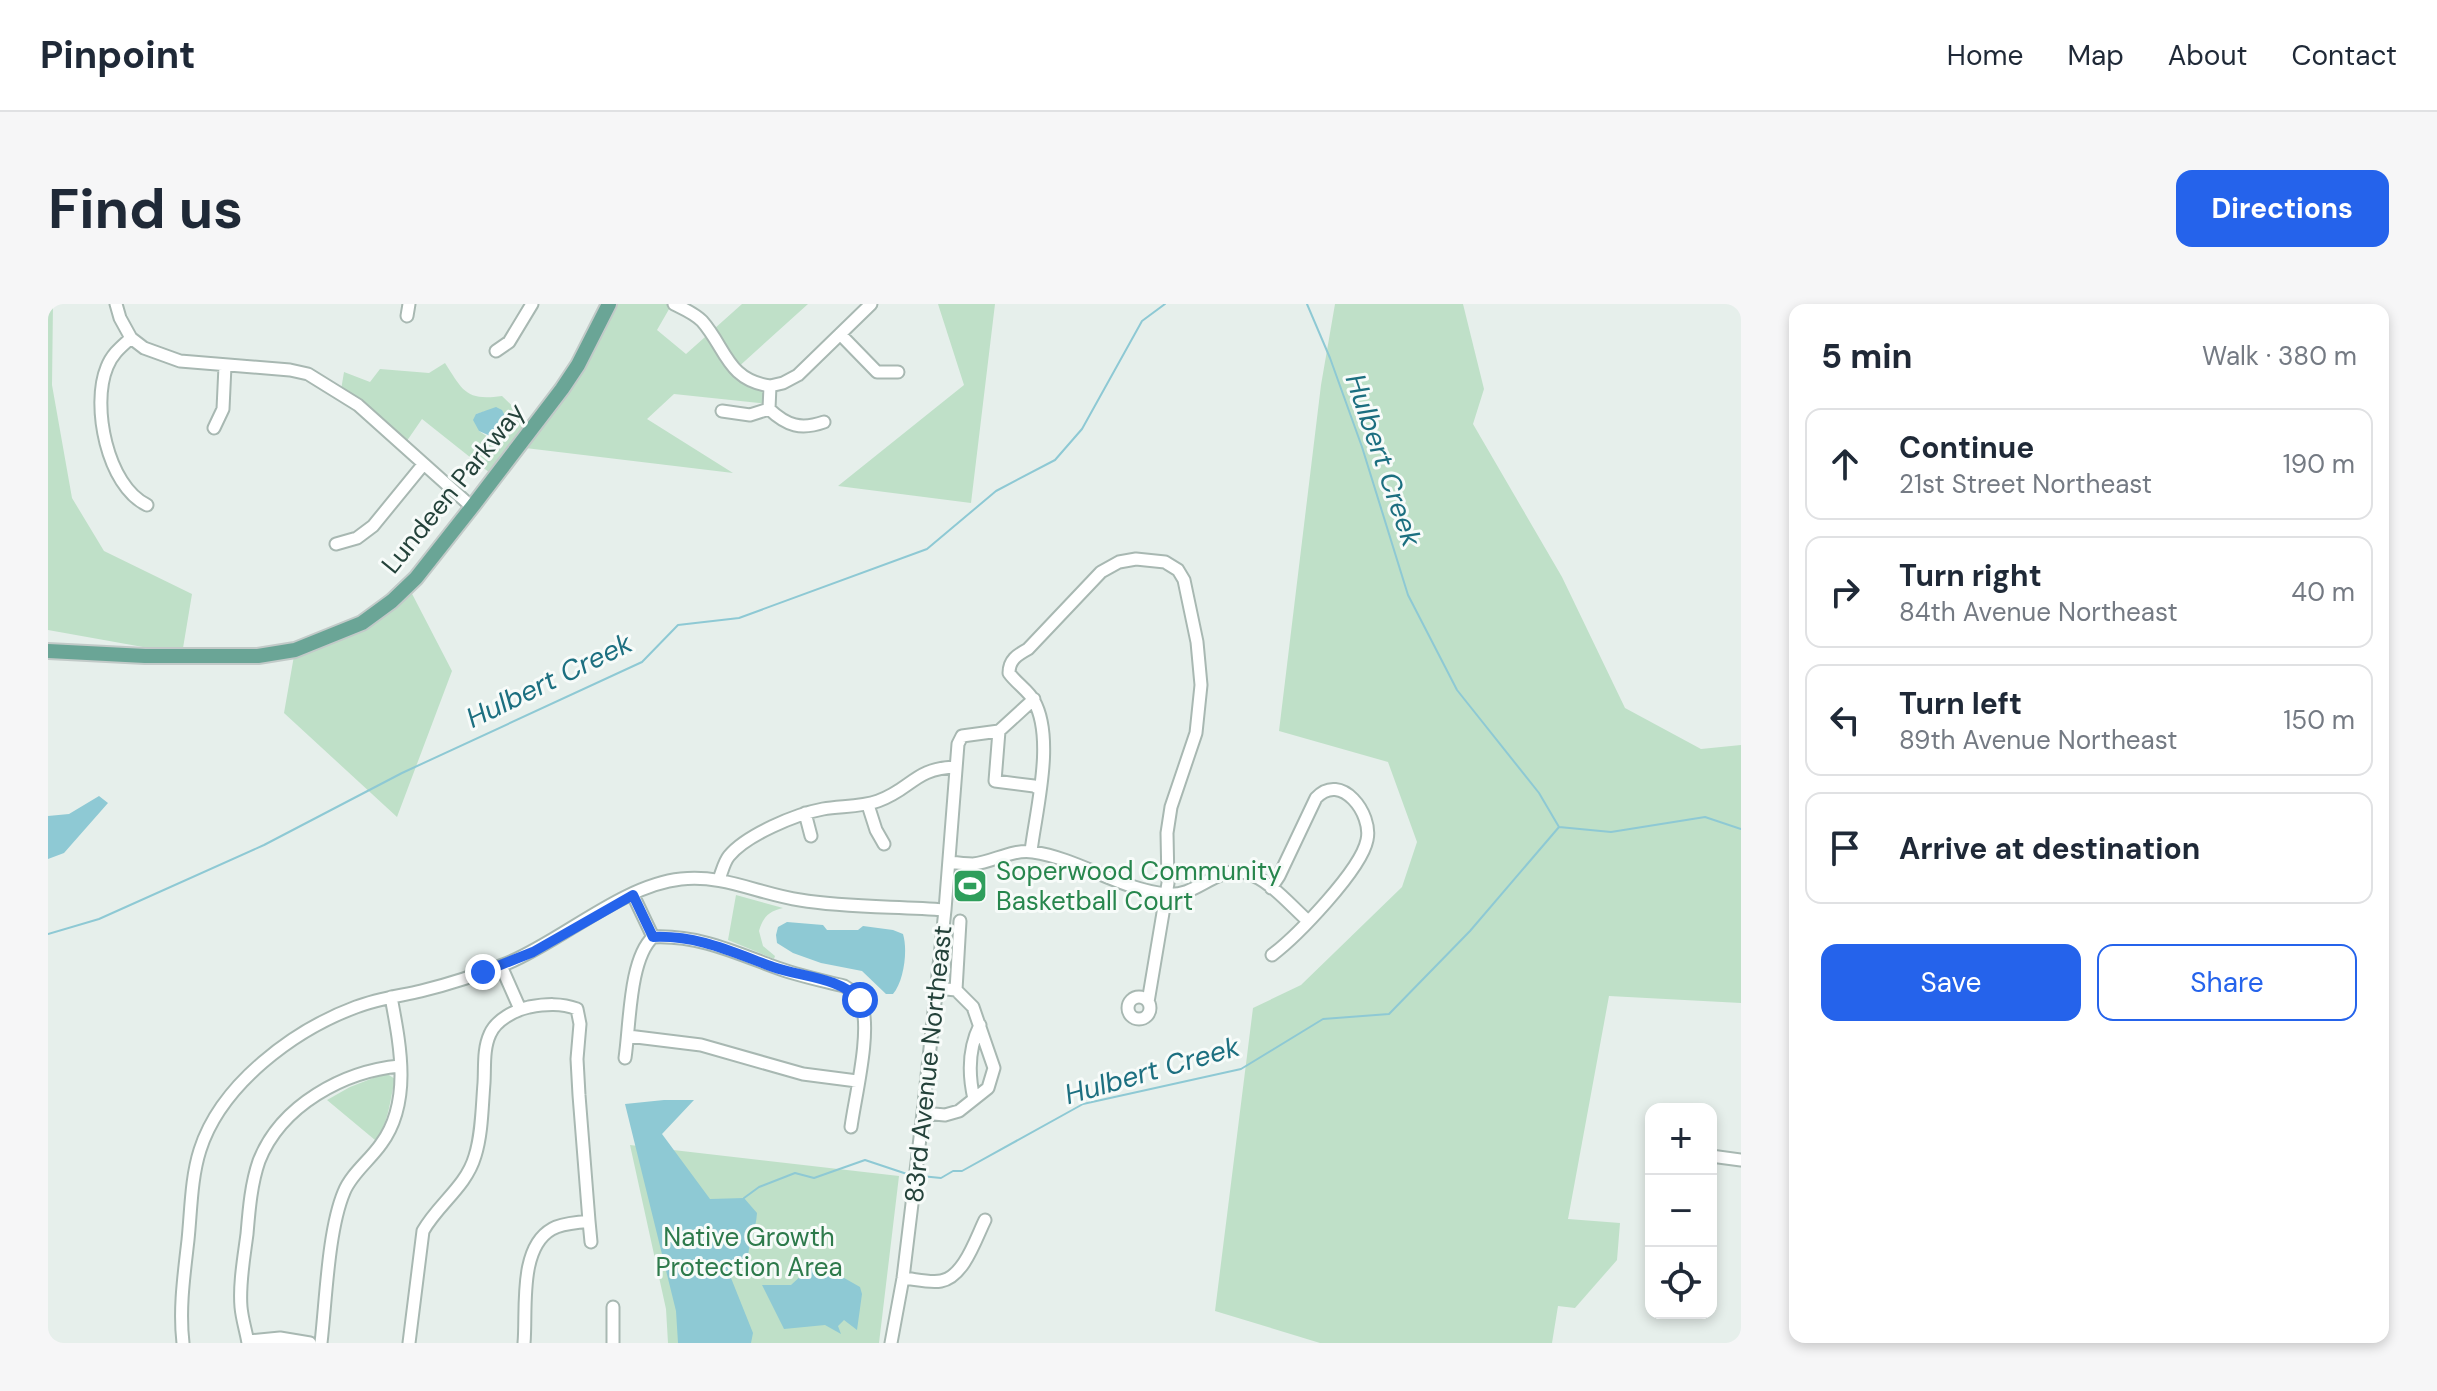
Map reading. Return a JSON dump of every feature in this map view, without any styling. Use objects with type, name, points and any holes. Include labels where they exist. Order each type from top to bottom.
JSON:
[{"type":"main road","name":"Lundeen Parkway","points":[[48,651],[145,656],[258,656],[295,650],[362,623],[416,578],[472,507],[570,377],[609,304]]},
{"type":"street","points":[[116,304],[131,338],[163,357],[308,374],[346,396],[472,507]]},
{"type":"street","points":[[496,351],[509,342],[532,304]]},
{"type":"street","points":[[674,304],[703,322],[735,370],[757,384],[770,386],[798,375],[871,304]]},
{"type":"street","points":[[840,334],[877,372],[898,372]]},
{"type":"street","points":[[131,338],[107,365],[100,410],[106,441],[124,486],[134,499],[147,505]]},
{"type":"street","points":[[214,428],[223,409],[225,366]]},
{"type":"street","points":[[770,386],[769,409],[782,421],[808,427],[824,422]]},
{"type":"street","points":[[722,411],[750,415],[769,409]]},
{"type":"street","points":[[336,544],[357,538],[373,526],[422,466]]},
{"type":"street","points":[[1024,852],[1039,789],[1044,750],[1041,722],[1034,699],[1009,673],[1009,666],[1014,657],[1028,649],[1101,572],[1119,562],[1136,559],[1165,562],[1178,570],[1184,580],[1197,642],[1201,685],[1196,733],[1176,786],[1169,820],[1166,894],[1148,1002]]},
{"type":"street","points":[[1034,699],[999,731],[995,781],[1039,789]]},
{"type":"street","name":"83rd Avenue Northeast","points":[[891,1343],[903,1278],[937,988],[958,744],[962,736],[999,731]]},
{"type":"street","points":[[719,879],[728,856],[783,821],[805,813],[868,805],[893,796],[910,781],[935,768],[956,767]]},
{"type":"street","points":[[1271,888],[1316,798],[1330,789],[1341,790],[1359,806],[1369,828],[1359,861],[1308,921],[1272,955]]},
{"type":"street","points":[[868,805],[884,844]]},
{"type":"street","points":[[805,813],[811,836]]},
{"type":"street","points":[[949,862],[975,864],[1024,852],[1059,859],[1125,884],[1166,894],[1194,890],[1219,875],[1236,871],[1257,877],[1308,921]]},
{"type":"street","points":[[183,1343],[180,1320],[182,1290],[195,1178],[199,1152],[210,1125],[256,1067],[276,1051],[340,1014],[501,966],[533,952],[633,895],[666,881],[719,879],[802,901],[945,910]]},
{"type":"street","points":[[633,895],[653,937]]},
{"type":"street","points":[[956,990],[960,921]]},
{"type":"street","points":[[625,1058],[637,962],[646,943],[653,937],[676,936],[724,947],[775,967],[844,986],[860,1000],[865,1034],[851,1127]]},
{"type":"street","points":[[501,966],[520,1009]]},
{"type":"street","points":[[923,1113],[945,1115],[959,1111],[988,1088],[994,1068],[973,1007],[956,990],[937,988]]},
{"type":"street","points":[[321,1343],[333,1242],[344,1190],[393,1127],[402,1082],[391,997]]},
{"type":"street","points":[[409,1343],[423,1231],[430,1219],[462,1185],[476,1154],[485,1054],[490,1032],[520,1009],[554,1004],[577,1009],[580,1024],[577,1059],[579,1095],[591,1242]]},
{"type":"street","points":[[974,1099],[970,1059],[973,1040],[980,1025]]},
{"type":"street","points":[[628,1036],[701,1045],[803,1074],[857,1081]]},
{"type":"street","points":[[310,1343],[280,1338],[248,1342],[241,1305],[254,1180],[267,1146],[306,1101],[330,1087],[372,1071],[400,1066]]},
{"type":"street","points":[[1717,1157],[1741,1160]]},
{"type":"street","points":[[903,1278],[945,1281],[962,1265],[985,1220]]},
{"type":"street","points":[[524,1343],[527,1271],[533,1250],[553,1228],[589,1221]]},
{"type":"street","points":[[613,1307],[613,1343]]},
{"type":"green space","points":[[48,304],[53,304],[52,385],[72,498],[104,551],[192,594],[182,654],[48,630]]},
{"type":"green space","points":[[609,304],[672,304],[657,330],[686,354],[742,304],[808,304],[735,370],[770,386],[769,404],[674,394],[647,419],[733,473],[517,447],[495,477],[422,419],[402,448],[341,390],[344,372],[370,382],[380,369],[429,373],[445,363],[467,392],[480,397],[502,396],[533,426]],"holes":[[[486,411],[502,425],[494,438],[488,437],[479,431],[476,414]]]},
{"type":"green space","points":[[938,304],[995,304],[971,503],[838,486],[964,385]]},
{"type":"green space","points":[[1335,304],[1463,304],[1484,389],[1473,424],[1562,577],[1625,708],[1701,749],[1741,745],[1741,1003],[1609,996],[1568,1219],[1620,1223],[1617,1260],[1575,1308],[1558,1306],[1552,1343],[1320,1343],[1215,1311],[1253,1008],[1301,985],[1402,887],[1417,842],[1388,762],[1279,731],[1321,385]]},
{"type":"green space","points":[[408,586],[452,671],[397,817],[284,713],[295,650],[331,638]]},
{"type":"green space","points":[[736,895],[783,908],[767,915],[759,931],[763,946],[775,956],[774,959],[728,940]]},
{"type":"green space","points":[[386,1073],[395,1079],[386,1119],[375,1140],[327,1100]]},
{"type":"green space","name":"Native Growth Protection Area","points":[[630,1145],[899,1176],[879,1343],[668,1343],[666,1309]]},
{"type":"water","points":[[496,407],[502,410],[506,418],[495,438],[479,431],[473,420],[476,414]]},
{"type":"water","points":[[99,796],[108,803],[64,853],[48,859],[48,816],[69,814]]},
{"type":"water","points":[[787,922],[823,925],[827,930],[858,930],[863,926],[903,934],[904,965],[897,988],[893,994],[886,994],[862,971],[821,963],[793,953],[777,943],[778,927]]},
{"type":"water","points":[[694,1100],[662,1134],[710,1199],[744,1198],[757,1213],[748,1260],[729,1273],[753,1333],[751,1343],[678,1343],[676,1311],[625,1104]]},
{"type":"water","points":[[816,1262],[860,1287],[862,1294],[857,1330],[844,1320],[838,1326],[841,1334],[825,1325],[784,1329],[762,1285],[791,1285]]},
{"type":"waterway","name":"Hulbert Creek","points":[[48,934],[99,919],[264,845],[402,773],[642,662],[678,625],[739,618],[927,549],[996,491],[1055,460],[1082,429],[1142,321],[1165,304]]},
{"type":"waterway","name":"Hulbert Creek","points":[[1307,304],[1362,447],[1408,595],[1457,690],[1539,793],[1559,827],[1611,832],[1705,817],[1741,829]]},
{"type":"waterway","name":"Hulbert Creek","points":[[921,1176],[941,1178],[953,1171],[962,1171],[1083,1104],[1241,1069],[1323,1019],[1389,1014],[1470,931],[1559,827]]},
{"type":"waterway","points":[[744,1198],[759,1187],[795,1173],[814,1178],[865,1160],[910,1175]]},
{"type":"place","name":"Soperwood Community Basketball Court","points":[[970,886]]},
{"type":"route","points":[[483,972],[533,952],[633,895],[653,937],[676,936],[724,947],[775,967],[844,986],[860,1000]]}]
